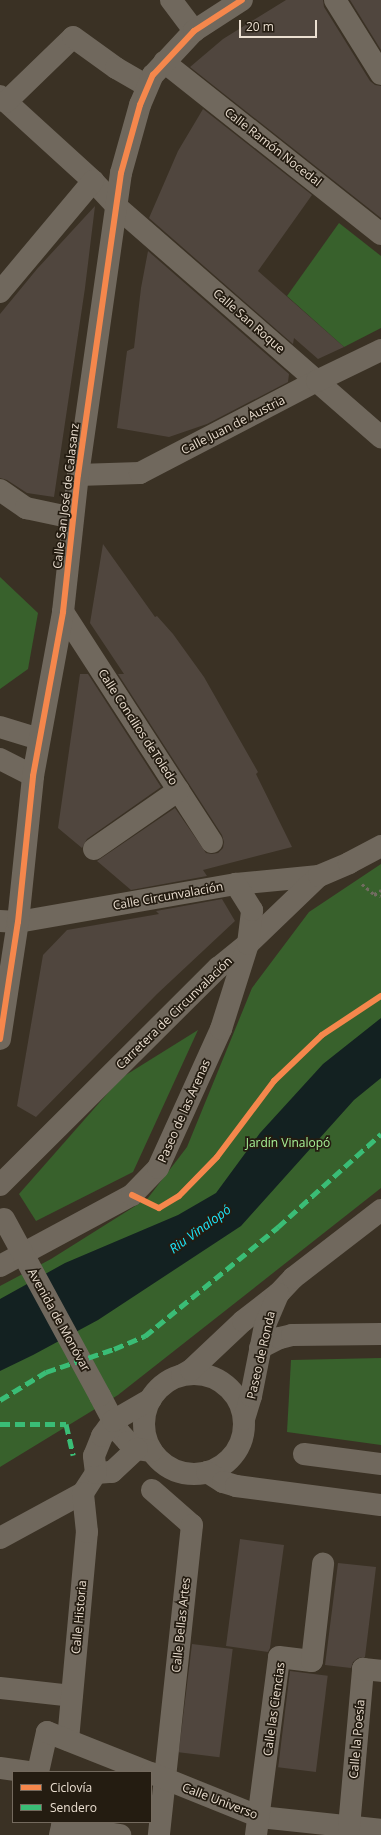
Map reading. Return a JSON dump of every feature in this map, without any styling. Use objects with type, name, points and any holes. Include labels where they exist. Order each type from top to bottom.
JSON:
[{"type":"street","points":[[171,0],[194,31]]},
{"type":"street","name":"Calle San José de Calasanz","points":[[0,1039],[9,922],[39,739],[63,612],[78,475],[121,173],[147,86],[164,62],[194,31],[242,0]]},
{"type":"street","points":[[335,0],[381,74]]},
{"type":"street","points":[[0,292],[93,181],[3,99],[73,38],[116,68],[147,86]]},
{"type":"street","name":"Calle Ramón Nocedal","points":[[164,62],[381,234]]},
{"type":"street","name":"Calle San Roque","points":[[93,181],[116,206],[381,437]]},
{"type":"street","name":"Calle Juan de Austria","points":[[78,475],[140,473],[317,381],[381,350]]},
{"type":"street","points":[[0,490],[26,508],[73,518]]},
{"type":"street","name":"Calle Concilios deToledo","points":[[63,612],[212,842]]},
{"type":"street","points":[[0,727],[39,739]]},
{"type":"street","points":[[0,759],[33,776]]},
{"type":"street","points":[[94,849],[179,790]]},
{"type":"street","name":"Carretera de Circunvalación","points":[[0,1185],[218,968],[248,944],[319,876],[349,863],[381,846]]},
{"type":"street","name":"Calle Circunvalación","points":[[9,922],[236,884],[319,876]]},
{"type":"street","name":"Paseo de las Arenas","points":[[0,1266],[132,1195],[158,1168],[221,1029],[248,944],[252,910],[236,884]]},
{"type":"street","name":"Paseo de Ronda","points":[[182,1375],[191,1370],[259,1307],[279,1293],[293,1278],[381,1210]]},
{"type":"street","name":"Avenida de Monóvar","points":[[2,1215],[113,1421],[128,1442],[145,1450]]},
{"type":"street","name":"Paseo de Ronda","points":[[244,1419],[251,1396],[265,1325],[279,1293]]},
{"type":"street","points":[[260,1348],[280,1338],[292,1335],[381,1334]]},
{"type":"street","points":[[145,1450],[146,1438],[144,1425],[146,1412],[151,1399],[159,1388],[170,1380],[182,1375],[197,1374],[210,1376],[223,1383],[233,1393],[240,1405],[244,1419],[244,1431],[240,1443],[238,1460],[241,1468],[254,1481],[272,1490]]},
{"type":"street","points":[[0,1538],[83,1493],[96,1473],[94,1456],[102,1436],[113,1421],[151,1399]]},
{"type":"street","points":[[145,1450],[160,1461],[182,1472],[207,1472],[227,1462],[240,1443]]},
{"type":"street","points":[[96,1473],[112,1472],[145,1450]]},
{"type":"street","points":[[304,1454],[381,1464]]},
{"type":"street","points":[[207,1472],[223,1482],[236,1486],[381,1504]]},
{"type":"street","name":"Calle Bellas Artes","points":[[152,1490],[192,1525],[154,1775]]},
{"type":"street","name":"Calle Historia","points":[[68,1740],[87,1532],[83,1493]]},
{"type":"street","points":[[53,1509],[69,1515],[87,1532]]},
{"type":"street","name":"Calle las Ciencias","points":[[258,1826],[279,1657],[312,1661],[323,1564]]},
{"type":"street","name":"Calle la Poesía","points":[[348,1827],[363,1669],[381,1671]]},
{"type":"street","points":[[0,1688],[72,1696]]},
{"type":"street","points":[[38,1771],[48,1732],[144,1771]]},
{"type":"street","points":[[0,1768],[22,1771]]},
{"type":"street","name":"Calle Universo","points":[[154,1775],[258,1826],[348,1827],[381,1830]]},
{"type":"street","name":"Calle Universo","points":[[154,1775],[159,1835]]},
{"type":"street","points":[[60,1835],[62,1826],[120,1835]]},
{"type":"path","points":[[381,890],[374,894],[381,896]]},
{"type":"green space","points":[[339,223],[381,256],[381,328],[344,347],[287,296]]},
{"type":"green space","points":[[0,577],[38,613],[28,669],[0,689]]},
{"type":"green space","name":"Jardín Vinalopó","points":[[381,864],[381,1188],[118,1395],[0,1467],[0,1286],[51,1259],[148,1198],[187,1147],[252,988],[309,912]]},
{"type":"green space","points":[[198,1030],[133,1172],[36,1221],[19,1194],[121,1078]]},
{"type":"green space","points":[[381,1358],[381,1445],[287,1432],[291,1360]]},
{"type":"water","name":"Riu Vinalopó","points":[[381,1018],[381,1078],[354,1100],[241,1226],[98,1320],[0,1371],[0,1299],[65,1263],[178,1215],[216,1193],[260,1133],[323,1064]]},
{"type":"building","points":[[286,0],[323,0],[324,7],[370,81],[375,85],[381,86],[381,218],[190,67],[223,39]]},
{"type":"building","points":[[350,0],[381,0],[381,50]]},
{"type":"building","points":[[203,109],[312,195],[258,271],[344,347],[318,359],[294,338],[293,344],[149,218],[178,151]]},
{"type":"building","points":[[95,206],[85,288],[54,497],[27,493],[7,480],[0,478],[0,314],[37,269]]},
{"type":"building","points":[[148,251],[289,374],[288,382],[207,424],[169,437],[117,428],[127,351],[134,348],[141,288]]},
{"type":"building","points":[[103,544],[155,617],[157,616],[173,634],[204,677],[258,772],[256,774],[292,847],[203,870],[207,876],[131,890],[97,861],[175,808],[206,853],[218,853],[223,848],[224,842],[222,835],[118,674],[124,674],[90,623]]},
{"type":"building","points":[[80,674],[88,674],[161,787],[87,839],[82,848],[58,828]]},
{"type":"building","points":[[222,899],[235,921],[157,994],[36,1117],[17,1106],[43,955],[67,930],[159,914],[156,911]]},
{"type":"building","points":[[240,1539],[284,1545],[270,1648],[268,1652],[226,1646]]},
{"type":"building","points":[[338,1563],[376,1567],[365,1657],[358,1658],[353,1662],[351,1668],[325,1665]]},
{"type":"building","points":[[192,1644],[233,1649],[219,1757],[179,1752]]},
{"type":"building","points":[[290,1671],[328,1676],[316,1772],[278,1767]]},
{"type":"marked path","points":[[0,1400],[46,1372],[114,1349],[145,1336],[278,1227],[381,1134]]},
{"type":"marked path","points":[[0,1424],[66,1424],[73,1455]]},
{"type":"cycle path","points":[[0,1039],[18,922],[33,776],[63,612],[78,475],[121,173],[140,105],[153,75],[194,31],[242,0]]},
{"type":"cycle path","points":[[132,1195],[159,1208],[179,1196],[217,1157],[274,1081],[322,1035],[381,996]]}]
